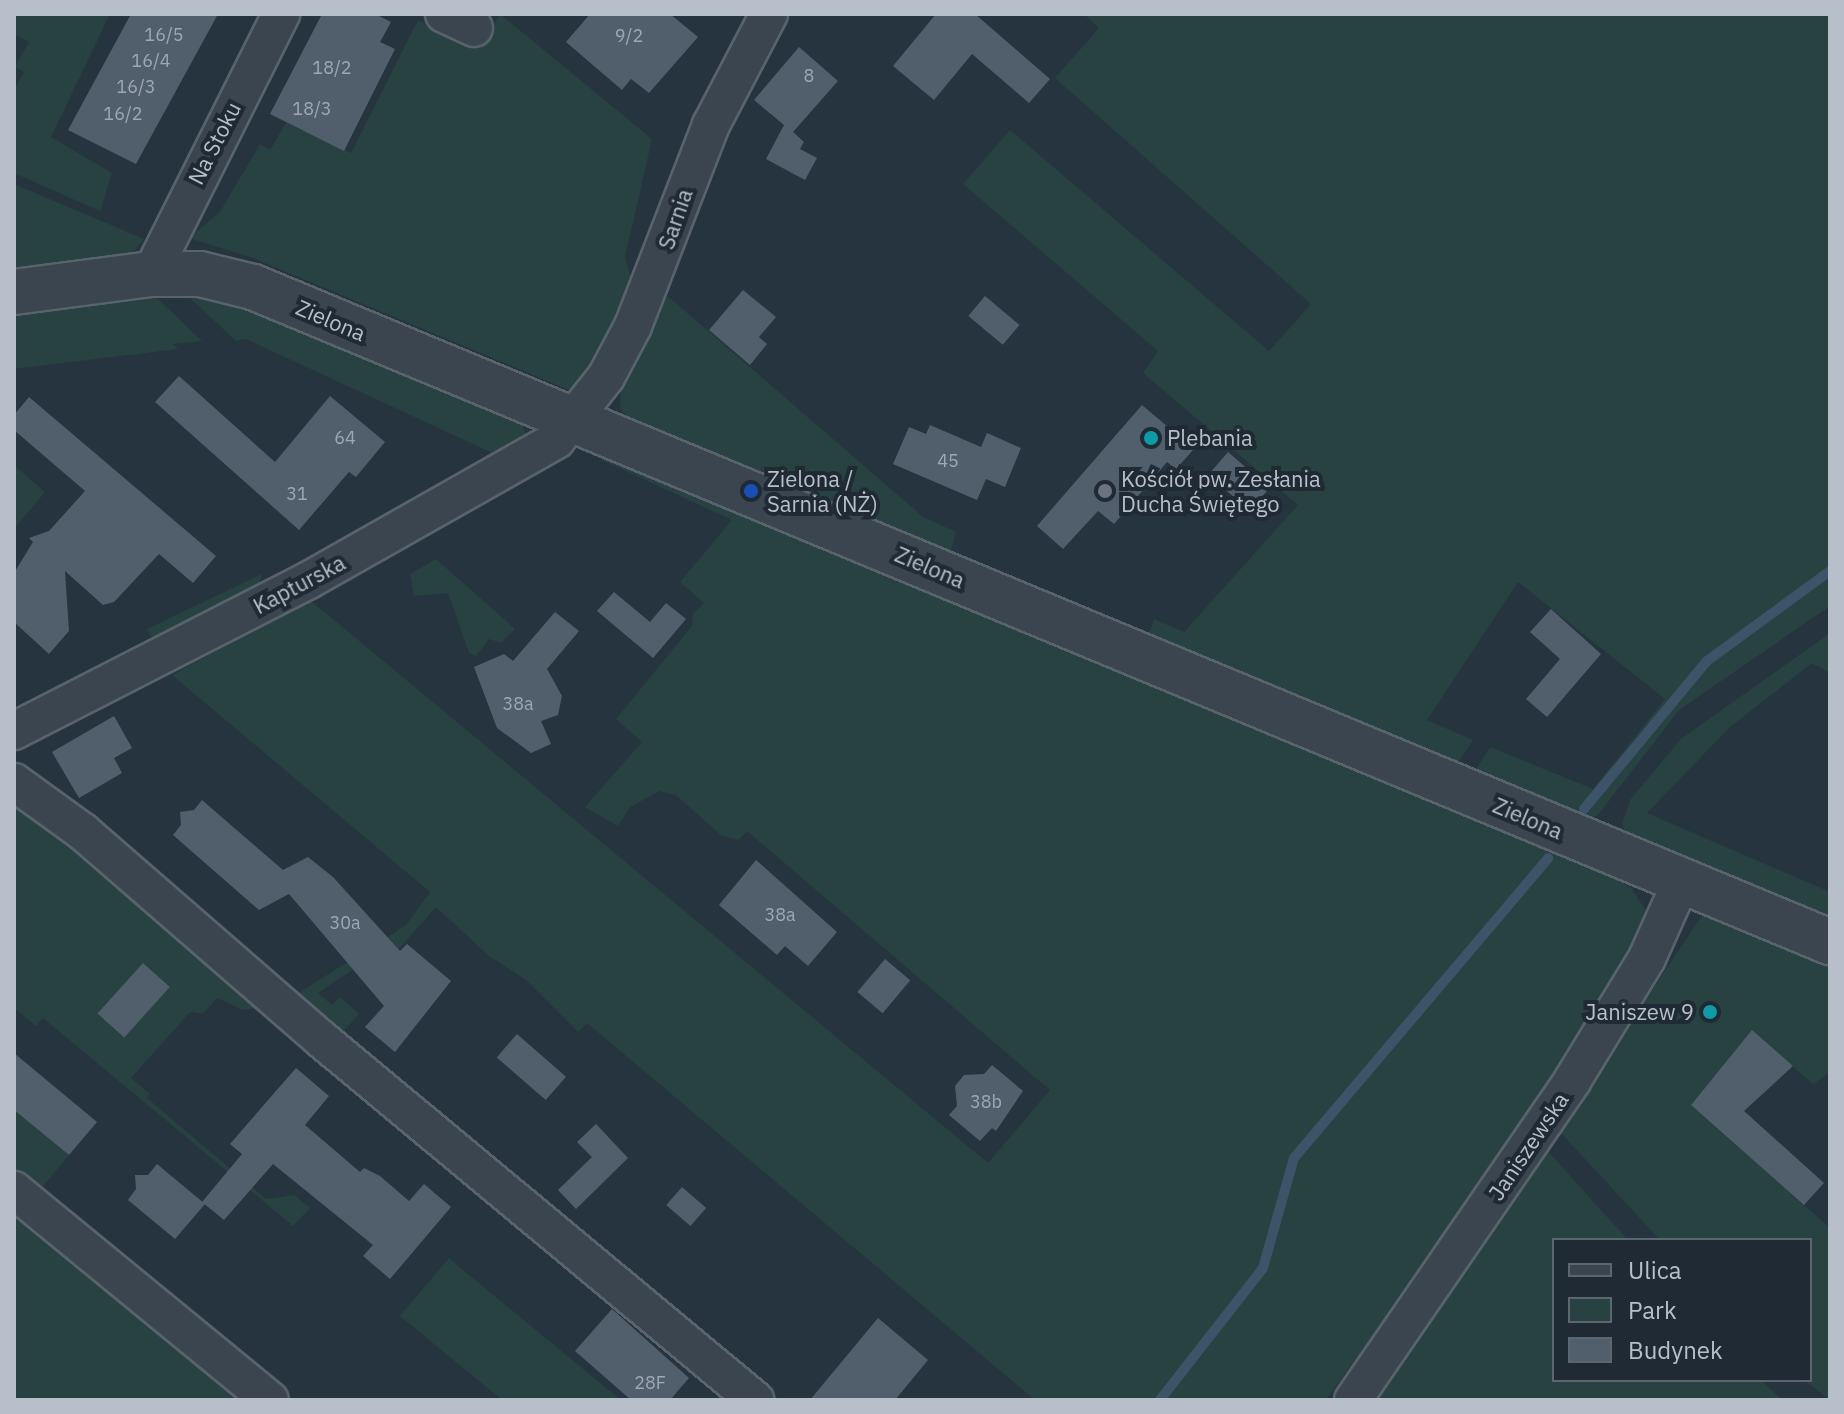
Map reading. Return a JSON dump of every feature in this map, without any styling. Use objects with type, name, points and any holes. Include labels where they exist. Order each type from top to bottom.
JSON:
[{"type":"street","name":"Na Stoku","points":[[151,274],[281,14]]},
{"type":"street","name":"Sarnia","points":[[574,421],[633,326],[711,125],[769,14]]},
{"type":"street","name":"Zielona","points":[[14,292],[151,274],[200,274],[253,287],[1830,942]]},
{"type":"street","name":"Kapturska","points":[[14,731],[309,580],[528,459],[574,421]]},
{"type":"street","points":[[14,782],[83,832],[321,1039],[755,1400]]},
{"type":"street","name":"Janiszewska","points":[[1353,1400],[1572,1081],[1647,958],[1682,880]]},
{"type":"street","points":[[14,1190],[270,1400]]},
{"type":"green space","points":[[14,14],[110,14],[51,137],[112,173],[100,211],[14,173],[14,90],[24,72],[15,67],[29,42],[14,34]]},
{"type":"green space","points":[[500,14],[652,139],[625,257],[632,280],[594,364],[569,390],[253,258],[189,238],[220,212],[260,144],[270,150],[286,123],[351,153],[418,20],[480,49]]},
{"type":"green space","points":[[1084,14],[1830,14],[1830,606],[1679,710],[1598,815],[1586,820],[1474,773],[1490,747],[1593,789],[1665,699],[1518,582],[1427,720],[1473,740],[1456,766],[1147,639],[1154,619],[1184,632],[1298,505],[1143,373],[1158,351],[963,184],[1010,130],[1269,351],[1311,304],[1055,78],[1099,28]]},
{"type":"green space","points":[[14,184],[144,239],[129,258],[14,273]]},
{"type":"green space","points":[[663,292],[922,516],[956,532],[950,553],[626,416],[620,408],[621,387]]},
{"type":"green space","points":[[153,294],[202,341],[173,344],[178,349],[14,369],[14,311]]},
{"type":"green space","points":[[209,295],[231,299],[521,419],[527,439],[501,457],[246,339],[236,341],[189,297]]},
{"type":"green space","points":[[603,453],[1597,867],[1631,888],[1647,912],[1647,932],[1530,1119],[1326,1400],[1035,1400],[587,1023],[578,1032],[526,980],[489,956],[436,907],[390,959],[381,951],[318,993],[332,1005],[340,997],[359,1014],[340,1035],[294,996],[406,925],[430,892],[172,675],[310,600],[988,1163],[1050,1090],[747,831],[739,840],[722,836],[677,796],[660,791],[630,807],[618,826],[585,807],[642,742],[616,719],[692,626],[693,614],[704,603],[680,582],[732,520],[600,459]]},
{"type":"green space","points":[[14,465],[45,492],[14,529]]},
{"type":"green space","points":[[436,559],[515,629],[501,643],[489,639],[476,656],[469,653],[448,593],[414,596],[410,574]]},
{"type":"green space","points":[[262,574],[258,592],[156,645],[147,629]]},
{"type":"green space","points":[[1830,633],[1830,673],[1812,663],[1730,727],[1647,813],[1830,892],[1830,920],[1626,835],[1622,824],[1630,800],[1681,739]]},
{"type":"green space","points":[[14,797],[256,1008],[243,1010],[217,998],[203,1014],[190,1012],[131,1078],[150,1094],[147,1098],[266,1199],[294,1195],[310,1208],[293,1226],[43,1018],[36,1026],[14,1008]]},
{"type":"green space","points":[[1703,914],[1830,967],[1828,1074],[1813,1084],[1752,1031],[1691,1105],[1830,1228],[1830,1400],[1807,1382],[1812,1382],[1812,1238],[1658,1238],[1558,1130]]},
{"type":"green space","points":[[14,1110],[69,1155],[40,1190],[14,1169]]},
{"type":"green space","points":[[1546,1149],[1626,1238],[1552,1238],[1552,1382],[1763,1382],[1782,1400],[1368,1400]]},
{"type":"green space","points":[[14,1208],[246,1400],[14,1400]]},
{"type":"green space","points":[[449,1258],[621,1400],[502,1400],[400,1316]]},
{"type":"building","points":[[131,14],[218,14],[136,164],[68,130]]},
{"type":"building","points":[[322,14],[375,14],[391,22],[380,42],[395,49],[344,151],[270,114]]},
{"type":"building","points":[[590,14],[670,14],[698,37],[649,93],[631,79],[622,90],[566,42]]},
{"type":"building","points":[[936,14],[975,14],[1050,79],[1029,103],[972,54],[934,100],[893,66]]},
{"type":"building","points":[[799,47],[838,81],[793,132],[804,142],[800,149],[817,158],[805,180],[766,159],[784,125],[754,100]]},
{"type":"building","points":[[743,290],[776,317],[759,337],[767,344],[750,365],[709,330]]},
{"type":"building","points":[[985,296],[1019,325],[1003,345],[968,316]]},
{"type":"building","points":[[179,376],[275,462],[330,396],[385,442],[356,477],[349,472],[299,530],[155,402]]},
{"type":"building","points":[[29,397],[216,556],[193,583],[159,554],[114,602],[103,605],[65,571],[69,631],[49,654],[14,622],[14,573],[33,542],[29,538],[49,531],[85,491],[14,430],[14,415]]},
{"type":"building","name":"Kościół pw. Zesłania Ducha Świętego","points":[[1142,405],[1194,449],[1176,469],[1167,462],[1114,524],[1098,511],[1063,549],[1037,526]]},
{"type":"building","points":[[930,425],[981,447],[987,433],[1021,448],[1005,487],[986,479],[977,500],[893,464],[909,427],[926,434]]},
{"type":"building","points":[[1228,452],[1270,488],[1250,511],[1208,475]]},
{"type":"building","points":[[614,592],[650,622],[666,603],[686,619],[653,658],[597,611]]},
{"type":"building","points":[[1551,609],[1601,654],[1547,717],[1526,699],[1560,659],[1530,632]]},
{"type":"building","points":[[555,612],[579,631],[547,669],[562,696],[558,715],[541,721],[551,744],[531,753],[497,728],[474,667],[504,654],[513,661]]},
{"type":"building","points":[[114,716],[132,748],[114,758],[122,773],[79,798],[52,752]]},
{"type":"building","points":[[202,800],[283,870],[308,857],[333,877],[400,951],[407,944],[451,981],[395,1052],[365,1027],[384,1006],[289,894],[259,910],[173,835],[181,825],[180,812],[194,810]]},
{"type":"building","points":[[756,860],[837,932],[808,966],[785,946],[777,955],[719,905]]},
{"type":"building","points":[[885,959],[910,980],[883,1013],[857,992]]},
{"type":"building","points":[[143,963],[170,987],[124,1038],[97,1014]]},
{"type":"building","points":[[1752,1030],[1793,1066],[1744,1111],[1824,1183],[1804,1205],[1691,1105]]},
{"type":"building","points":[[517,1034],[566,1077],[546,1100],[497,1057]]},
{"type":"building","points":[[14,1053],[97,1122],[69,1155],[14,1110]]},
{"type":"building","points":[[992,1065],[1023,1091],[996,1131],[992,1128],[980,1141],[949,1115],[957,1106],[955,1086],[964,1075],[984,1074]]},
{"type":"building","points":[[296,1068],[329,1096],[305,1125],[360,1172],[364,1168],[380,1176],[409,1201],[424,1184],[451,1207],[390,1279],[363,1256],[373,1245],[273,1164],[224,1220],[202,1202],[242,1154],[230,1144]]},
{"type":"building","points":[[596,1124],[628,1158],[576,1209],[558,1190],[592,1157],[577,1142]]},
{"type":"building","points":[[157,1164],[205,1204],[175,1239],[128,1200],[136,1189],[135,1175],[148,1175]]},
{"type":"building","points":[[682,1187],[706,1208],[690,1226],[666,1205]]},
{"type":"building","points":[[612,1309],[689,1378],[670,1400],[631,1400],[575,1351]]},
{"type":"building","points":[[878,1318],[928,1360],[895,1400],[810,1400]]},
{"type":"waterway","points":[[1584,809],[1707,661],[1830,571]]},
{"type":"waterway","points":[[1160,1400],[1263,1268],[1294,1158],[1548,858]]},
{"type":"place","name":"Plebania","points":[[1151,438]]},
{"type":"place","name":"Zielona / Sarnia (NŻ)","points":[[751,491]]},
{"type":"place","name":"Kościół pw. Zesłania Ducha Świętego","points":[[1105,491]]},
{"type":"place","name":"Janiszew 9","points":[[1710,1012]]}]
